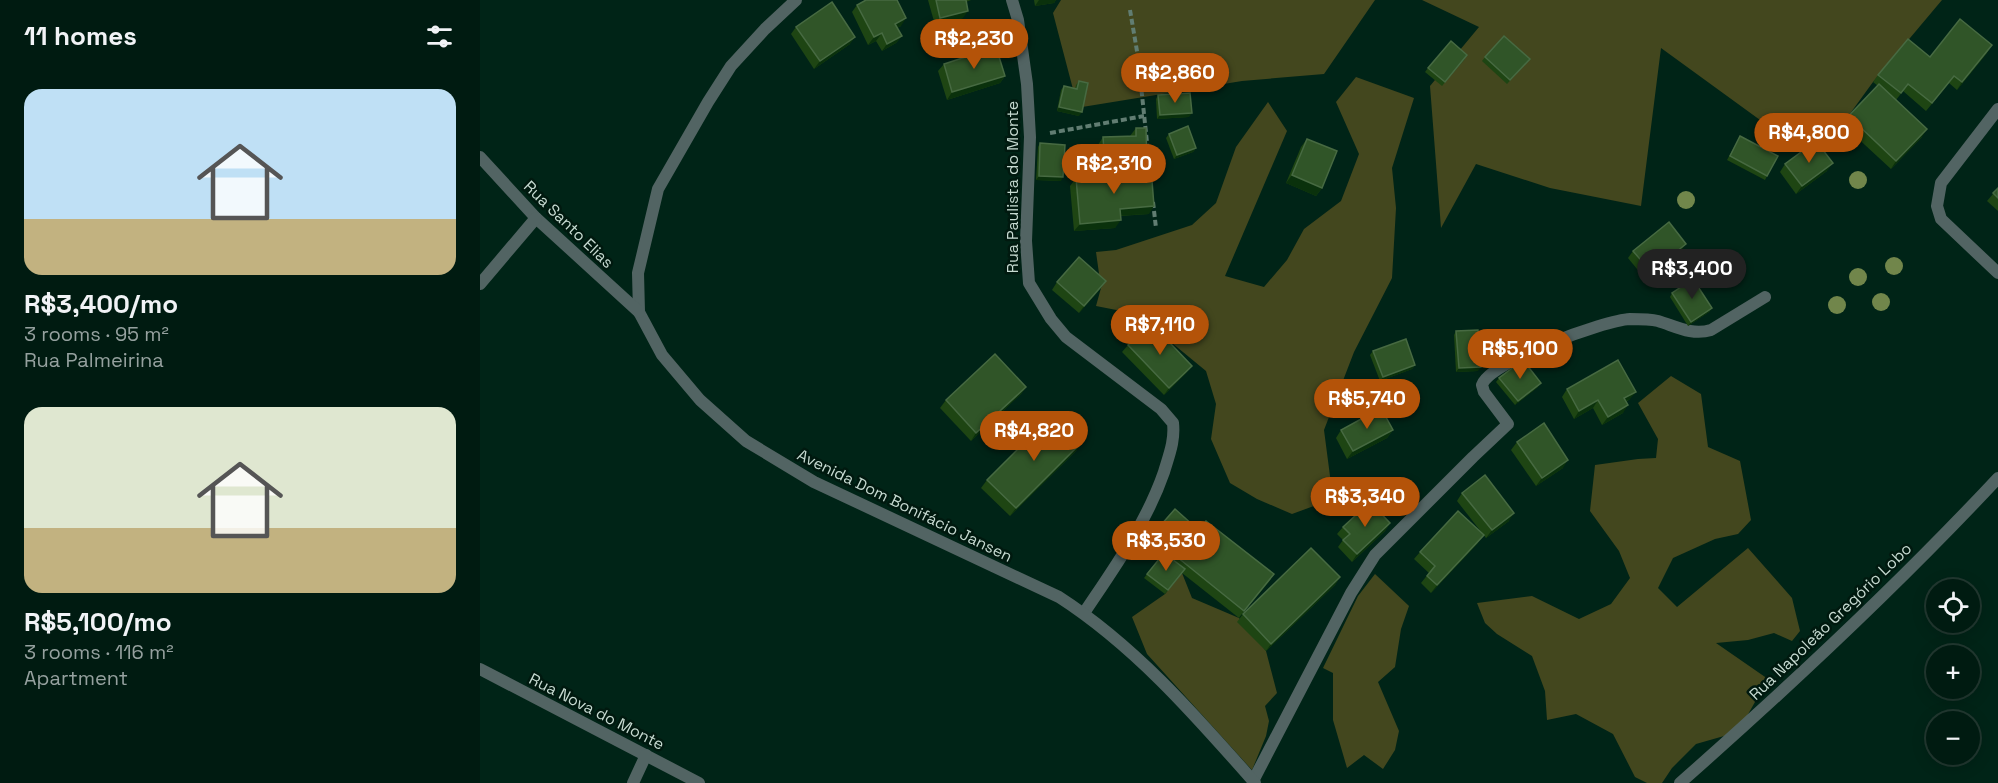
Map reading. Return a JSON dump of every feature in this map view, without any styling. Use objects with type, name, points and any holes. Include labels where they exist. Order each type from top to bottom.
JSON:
[{"type":"street","name":"Avenida Dom Bonifácio Jansen","points":[[796,0],[731,66],[657,189],[638,273],[639,312],[663,355],[700,400],[746,441],[814,482],[1059,597],[1084,613],[1148,667],[1254,782]]},
{"type":"street","name":"Rua Paulista do Monte","points":[[1012,0],[1024,57],[1030,137],[1026,242],[1029,283],[1051,319],[1066,337],[1161,409],[1173,423],[1172,448],[1156,495],[1140,527],[1084,613]]},
{"type":"street","points":[[1998,109],[1941,183],[1937,206],[1941,219],[1998,273]]},
{"type":"street","name":"Rua Santo Elias","points":[[480,157],[536,218],[639,312]]},
{"type":"street","points":[[480,284],[536,218]]},
{"type":"street","points":[[1254,782],[1351,593],[1375,555],[1508,424],[1484,392],[1482,385],[1487,377],[1534,350],[1609,322],[1630,319],[1655,320],[1690,331],[1704,332],[1765,297]]},
{"type":"street","name":"Rua Napoleão Gregório Lobo","points":[[1680,783],[1779,696],[1961,518],[1998,478]]},
{"type":"street","name":"Rua Nova do Monte","points":[[480,669],[699,783]]},
{"type":"street","points":[[633,783],[646,755]]},
{"type":"path","points":[[1130,10],[1138,57],[1150,172]]},
{"type":"path","points":[[1030,137],[1144,116]]},
{"type":"path","points":[[1152,194],[1156,228]]},
{"type":"green space","points":[[1061,0],[1375,0],[1324,74],[1242,81],[1076,108],[1053,13]]},
{"type":"green space","points":[[1422,0],[1942,0],[1873,82],[1841,126],[1789,141],[1661,48],[1641,206],[1550,188],[1476,164],[1441,228],[1430,86],[1479,27]]},
{"type":"green space","points":[[1356,77],[1414,98],[1392,168],[1396,208],[1392,278],[1354,352],[1324,430],[1333,499],[1292,514],[1257,499],[1230,483],[1211,439],[1216,404],[1206,371],[1172,343],[1157,318],[1096,306],[1101,288],[1096,252],[1116,250],[1192,225],[1216,203],[1236,147],[1268,102],[1287,131],[1225,276],[1264,287],[1287,260],[1304,229],[1341,201],[1359,154],[1336,102]]},
{"type":"green space","points":[[1671,376],[1701,394],[1708,447],[1740,461],[1751,520],[1738,534],[1715,539],[1673,558],[1658,588],[1677,607],[1748,548],[1792,598],[1800,631],[1792,641],[1774,633],[1748,640],[1716,643],[1768,679],[1738,732],[1696,744],[1672,768],[1662,783],[1647,783],[1635,777],[1613,734],[1576,714],[1547,720],[1545,691],[1532,656],[1497,634],[1485,623],[1477,603],[1532,596],[1579,619],[1611,604],[1630,578],[1619,551],[1590,511],[1595,465],[1656,458],[1658,439],[1638,403]]},
{"type":"green space","points":[[1182,573],[1192,598],[1239,618],[1266,651],[1277,693],[1265,706],[1269,721],[1266,736],[1252,770],[1147,654],[1132,617],[1165,594]]},
{"type":"green space","points":[[1375,574],[1409,606],[1401,629],[1395,667],[1378,682],[1399,731],[1395,750],[1383,769],[1364,755],[1347,768],[1333,720],[1333,673],[1323,668],[1358,596]]},
{"type":"building","points":[[866,0],[897,0],[906,18],[895,24],[902,36],[887,44],[882,33],[874,37],[857,5]]},
{"type":"building","points":[[936,0],[966,0],[968,11],[940,18]]},
{"type":"building","points":[[832,2],[855,37],[820,61],[796,27]]},
{"type":"building","points":[[1960,19],[1992,45],[1962,82],[1954,76],[1932,103],[1908,84],[1901,93],[1878,75],[1908,39],[1930,57]]},
{"type":"building","points":[[1504,36],[1530,59],[1510,80],[1485,57]]},
{"type":"building","points":[[1451,41],[1467,55],[1445,82],[1428,68]]},
{"type":"building","points":[[996,47],[1005,76],[952,92],[944,64]]},
{"type":"building","points":[[1079,81],[1088,83],[1082,112],[1059,107],[1064,86],[1077,89]]},
{"type":"building","points":[[1879,84],[1927,129],[1896,161],[1858,125],[1848,134],[1839,126]]},
{"type":"building","points":[[1190,93],[1192,113],[1160,115],[1158,95]]},
{"type":"building","points":[[1188,126],[1196,148],[1177,155],[1169,134]]},
{"type":"building","points":[[1136,128],[1146,128],[1147,164],[1117,165],[1116,150],[1104,151],[1103,137],[1136,136]]},
{"type":"building","points":[[1740,136],[1778,156],[1767,176],[1730,156]]},
{"type":"building","points":[[1307,139],[1337,151],[1322,188],[1292,175]]},
{"type":"building","points":[[1816,141],[1833,163],[1802,186],[1785,164]]},
{"type":"building","points":[[1040,143],[1065,145],[1063,177],[1039,176]]},
{"type":"building","points":[[1151,168],[1154,206],[1120,209],[1121,220],[1080,224],[1076,178]]},
{"type":"building","points":[[1998,188],[1998,198],[1993,193]]},
{"type":"building","points":[[1669,222],[1686,244],[1651,272],[1633,251]]},
{"type":"building","points":[[1079,257],[1106,281],[1084,306],[1057,282]]},
{"type":"building","points":[[1693,279],[1712,308],[1691,322],[1672,293]]},
{"type":"building","points":[[1151,323],[1192,366],[1169,388],[1128,345]]},
{"type":"building","points":[[1478,330],[1481,367],[1459,368],[1456,331]]},
{"type":"building","points":[[1406,339],[1415,365],[1383,377],[1373,351]]},
{"type":"building","points":[[995,354],[1026,387],[976,433],[946,400]]},
{"type":"building","points":[[1523,360],[1541,383],[1518,401],[1499,378]]},
{"type":"building","points":[[1618,360],[1636,392],[1624,398],[1628,405],[1608,417],[1598,400],[1579,411],[1567,389]]},
{"type":"building","points":[[1381,408],[1393,430],[1353,451],[1341,430]]},
{"type":"building","points":[[1052,415],[1081,443],[1016,508],[987,480]]},
{"type":"building","points":[[1544,423],[1568,460],[1542,478],[1517,442]]},
{"type":"building","points":[[1485,475],[1514,513],[1492,530],[1462,493]]},
{"type":"building","points":[[1370,502],[1390,523],[1357,554],[1343,540],[1350,534],[1343,527]]},
{"type":"building","points":[[1175,509],[1194,526],[1172,550],[1153,534]]},
{"type":"building","points":[[1458,511],[1484,535],[1437,585],[1427,576],[1435,566],[1420,552]]},
{"type":"building","points":[[1206,521],[1274,574],[1244,611],[1177,557]]},
{"type":"building","points":[[1311,548],[1340,577],[1271,644],[1243,614]]},
{"type":"building","points":[[1164,553],[1185,569],[1168,590],[1147,574]]}]
